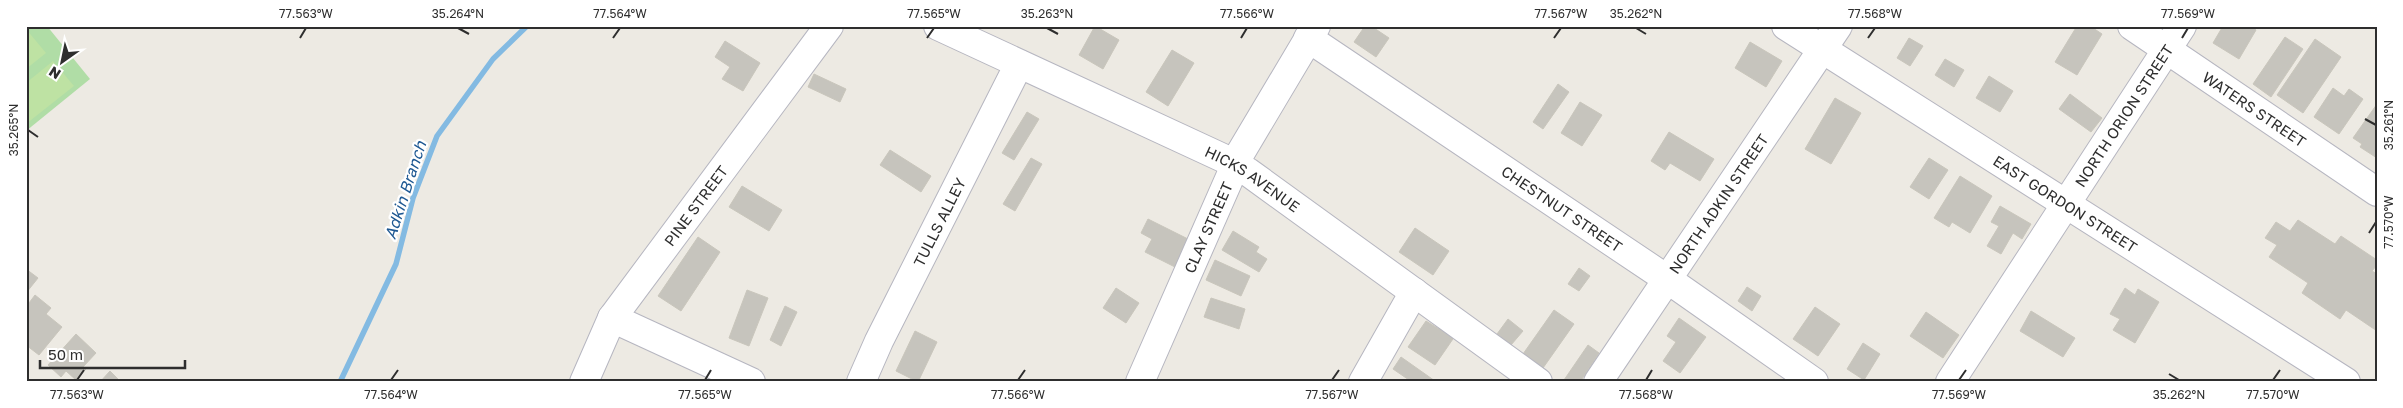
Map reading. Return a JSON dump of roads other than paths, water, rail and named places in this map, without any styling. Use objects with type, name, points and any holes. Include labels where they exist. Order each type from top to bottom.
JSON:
[{"type":"street","name":"HICKS AVENUE","points":[[938,26],[1235,165],[1538,382]]},
{"type":"street","name":"EAST GORDON STREET","points":[[1786,26],[2346,382]]},
{"type":"street","name":"NORTH ADKIN STREET","points":[[1598,382],[1838,26]]},
{"type":"street","name":"WATERS STREET","points":[[2132,26],[2377,192]]},
{"type":"street","name":"NORTH ORION STREET","points":[[1950,382],[2182,26]]},
{"type":"street","name":"PINE STREET","points":[[584,382],[612,318],[825,31]]},
{"type":"street","name":"CLAY STREET","points":[[1140,382],[1235,165],[1312,32]]},
{"type":"street","name":"CHESTNUT STREET","points":[[1312,32],[1814,382]]},
{"type":"street","name":"TULLS ALLEY","points":[[861,382],[879,341],[1019,64]]},
{"type":"street","points":[[1363,382],[1414,292]]},
{"type":"street","points":[[612,318],[751,382]]},
{"type":"waterway","name":"Adkin Branch","points":[[340,382],[396,264],[413,198],[437,136],[493,59],[527,26]]}]
